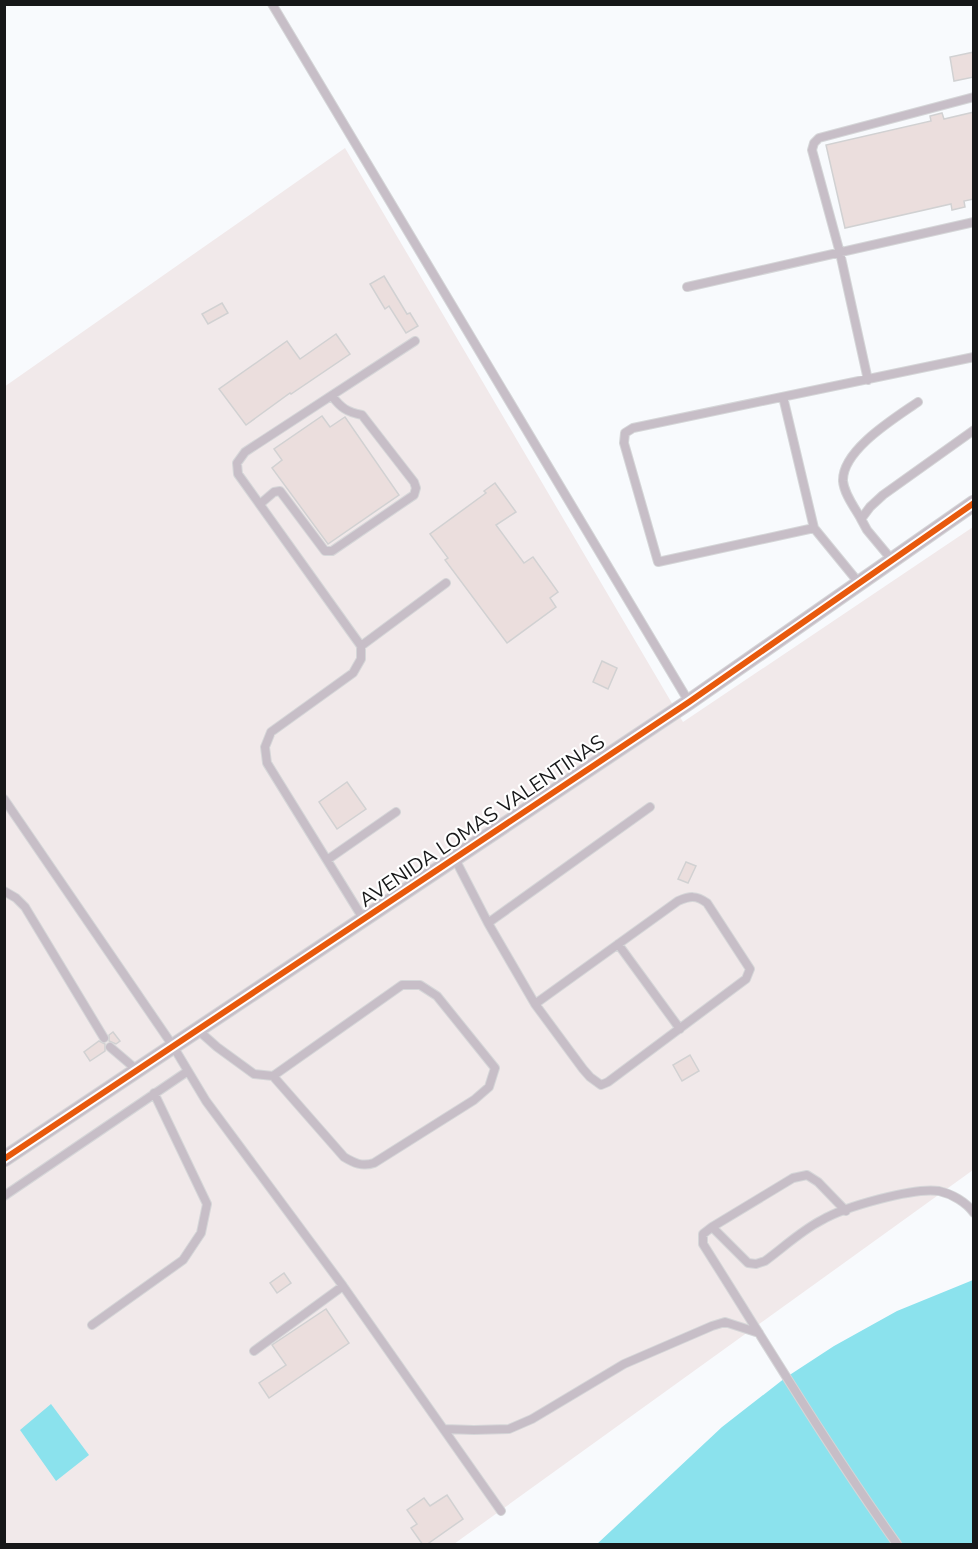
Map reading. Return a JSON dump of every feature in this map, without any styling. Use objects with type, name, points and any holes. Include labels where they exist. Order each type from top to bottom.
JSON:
[{"type":"street","name":"AVENIDA LOMAS VALENTINAS","points":[[4,1160],[688,702],[974,503]]},
{"type":"lane","points":[[272,4],[688,702]]},
{"type":"lane","points":[[868,380],[840,254],[812,150],[814,143],[819,138],[974,97]]},
{"type":"lane","points":[[687,287],[974,222]]},
{"type":"lane","points":[[364,920],[267,763],[265,747],[271,732],[353,673],[362,659],[361,646],[238,474],[237,463],[245,452],[415,341]]},
{"type":"lane","points":[[814,528],[658,562],[624,443],[625,433],[633,428],[974,357]]},
{"type":"lane","points":[[260,504],[274,492],[280,491],[325,551],[332,551],[414,495],[416,488],[414,482],[362,415],[349,413],[340,407],[332,396]]},
{"type":"lane","points":[[783,398],[814,528],[859,583]]},
{"type":"lane","points":[[892,560],[867,530],[845,490],[843,481],[845,470],[852,457],[878,430],[918,402]]},
{"type":"lane","points":[[861,519],[883,495],[974,430]]},
{"type":"lane","points":[[361,646],[446,583]]},
{"type":"lane","points":[[4,799],[172,1046],[206,1101],[343,1286],[501,1511]]},
{"type":"lane","points":[[488,923],[650,807]]},
{"type":"lane","points":[[327,860],[396,812]]},
{"type":"lane","points":[[454,857],[488,923],[535,1004],[583,1069],[602,1085],[746,979],[750,969],[707,903],[700,897],[692,896],[678,901],[535,1004]]},
{"type":"lane","points":[[4,891],[25,907],[104,1038]]},
{"type":"lane","points":[[618,944],[680,1029]]},
{"type":"lane","points":[[199,1031],[255,1074],[273,1076],[402,985],[420,985],[437,996],[495,1068],[489,1086],[474,1100],[374,1163],[366,1165],[354,1164],[344,1157],[273,1076]]},
{"type":"lane","points":[[110,1047],[136,1070]]},
{"type":"lane","points":[[4,1196],[188,1071]]},
{"type":"lane","points":[[92,1325],[183,1260],[201,1233],[207,1204],[154,1093]]},
{"type":"lane","points":[[846,1211],[818,1182],[807,1175],[794,1178],[712,1227],[703,1234],[703,1244],[853,1483],[897,1545]]},
{"type":"lane","points":[[712,1227],[748,1263],[756,1264],[765,1261],[822,1220],[862,1205],[914,1193],[939,1191],[956,1198],[974,1213]]},
{"type":"lane","points":[[254,1351],[343,1286]]},
{"type":"lane","points":[[444,1429],[509,1429],[532,1419],[624,1364],[725,1322],[759,1333]]},
{"type":"shaded area","points":[[345,148],[683,722],[973,527],[973,1170],[454,1544],[5,1544],[4,387]]},
{"type":"water","points":[[973,1280],[973,1544],[597,1544],[722,1427],[785,1378],[834,1346],[897,1311]]},
{"type":"water","points":[[51,1404],[89,1455],[56,1481],[20,1430]]},
{"type":"building","points":[[974,52],[974,77],[954,81],[950,57]]},
{"type":"building","points":[[974,112],[974,199],[964,201],[965,207],[952,210],[951,204],[845,228],[826,145],[931,121],[930,116],[942,113],[944,119]]},
{"type":"building","points":[[384,276],[407,314],[410,313],[418,326],[406,333],[389,306],[385,309],[370,284]]},
{"type":"building","points":[[222,303],[228,313],[208,324],[202,314]]},
{"type":"building","points":[[336,334],[350,354],[246,425],[219,389],[287,341],[300,359]]},
{"type":"building","points":[[322,416],[330,427],[345,417],[399,495],[328,544],[272,468],[282,460],[274,449]]},
{"type":"building","points":[[495,483],[516,512],[496,525],[524,563],[533,557],[558,592],[550,598],[556,607],[507,643],[445,560],[448,558],[430,534],[486,493],[484,491]]},
{"type":"building","points":[[602,661],[617,668],[608,689],[593,682]]},
{"type":"building","points":[[347,782],[366,809],[337,829],[319,802]]},
{"type":"building","points":[[686,862],[696,866],[688,883],[678,879]]},
{"type":"building","points":[[113,1032],[120,1041],[116,1044],[109,1041],[109,1035]]},
{"type":"building","points":[[99,1041],[105,1044],[105,1051],[90,1061],[84,1052]]},
{"type":"building","points":[[690,1055],[699,1071],[682,1081],[673,1065]]},
{"type":"building","points":[[284,1273],[291,1283],[277,1293],[270,1283]]},
{"type":"building","points":[[326,1309],[349,1343],[269,1398],[259,1383],[286,1365],[272,1345]]},
{"type":"building","points":[[447,1495],[463,1519],[423,1545],[411,1528],[417,1524],[407,1510],[424,1498],[430,1506]]},
{"type":"cycle path","points":[[4,1159],[689,702],[974,503]]}]
